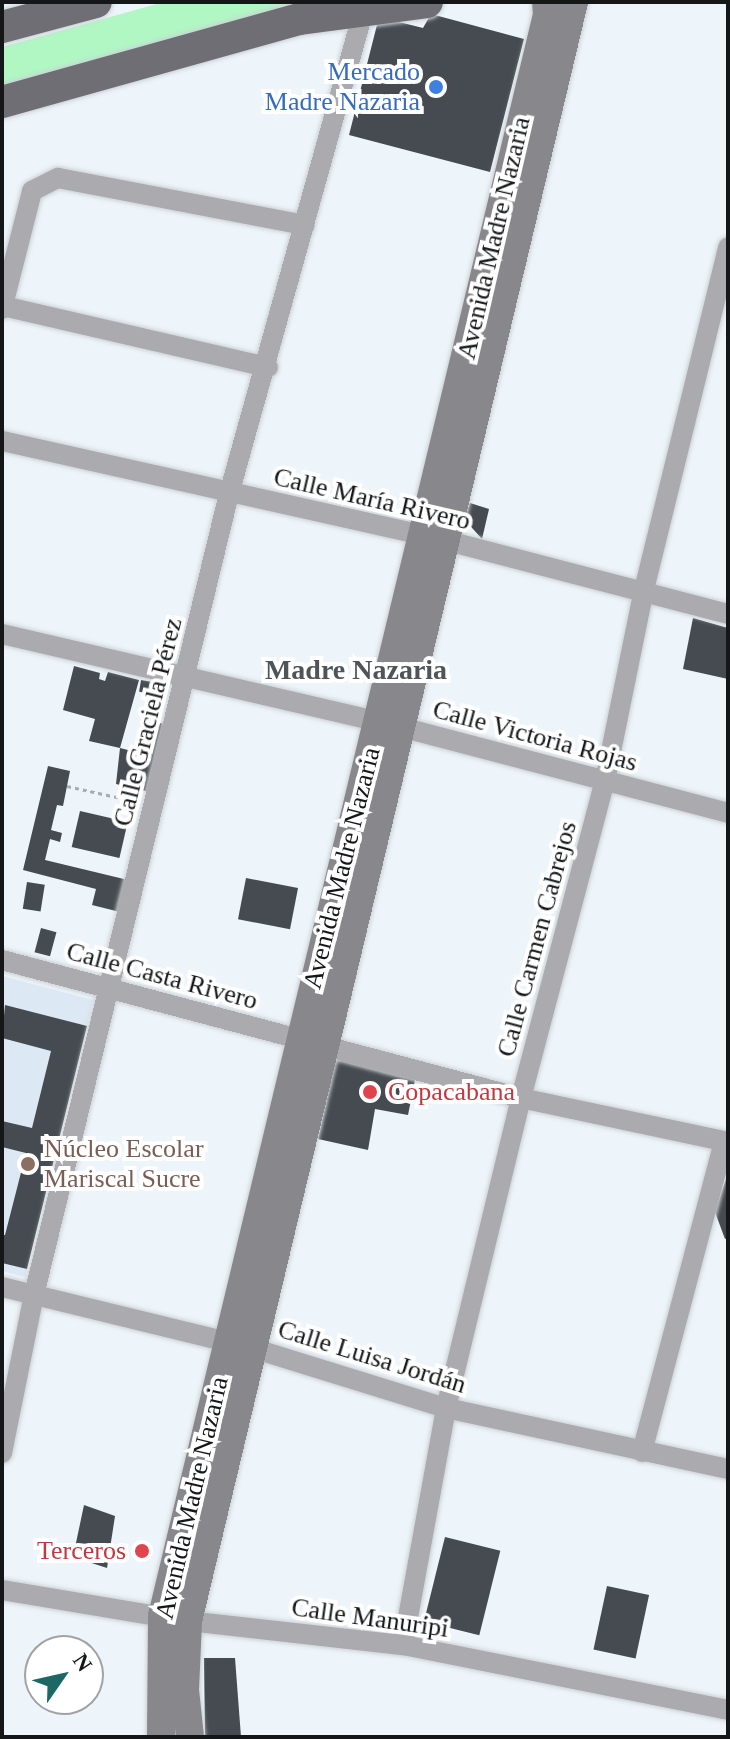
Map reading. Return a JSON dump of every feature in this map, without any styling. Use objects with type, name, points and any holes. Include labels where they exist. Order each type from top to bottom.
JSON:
[{"type":"main road","points":[[2,27],[96,2]]},
{"type":"main road","points":[[2,102],[300,19],[427,2]]},
{"type":"street","name":"Avenida Madre Nazaria","points":[[434,538],[547,15],[546,2]]},
{"type":"street","name":"Avenida Madre Nazaria","points":[[161,1737],[175,1618],[434,538],[574,2]]},
{"type":"street","name":"Calle Graciela Pérez","points":[[2,1453],[34,1295],[229,494],[268,367],[364,9]]},
{"type":"street","points":[[268,367],[2,308],[32,191],[58,178],[305,225]]},
{"type":"street","name":"Calle Carmen Cabrejos","points":[[403,1645],[446,1408],[521,1098],[605,781],[643,594],[728,247]]},
{"type":"street","name":"Calle María Rivero","points":[[2,441],[434,538],[728,614]]},
{"type":"street","name":"Calle Victoria Rojas","points":[[2,634],[389,724],[728,813]]},
{"type":"street","name":"Calle Casta Rivero","points":[[2,960],[521,1098],[726,1142]]},
{"type":"street","points":[[642,1452],[726,1142]]},
{"type":"street","name":"Calle Luisa Jordán","points":[[2,1287],[240,1345],[446,1408],[728,1469]]},
{"type":"street","name":"Calle Manuripi","points":[[2,1590],[175,1618],[403,1645],[728,1710]]},
{"type":"street","name":"Avenida Madre Nazaria","points":[[175,1618],[190,1737]]},
{"type":"path","points":[[67,786],[154,805]]},
{"type":"shaded area","name":"Núcleo Escolar Mariscal Sucre","points":[[2,976],[93,1000],[25,1277],[2,1271]]},
{"type":"green space","points":[[164,2],[325,2],[2,88],[2,47]]},
{"type":"building","name":"Mercado Madre Nazaria","points":[[431,14],[524,39],[490,172],[349,135],[379,17],[423,28]]},
{"type":"building","points":[[470,503],[489,509],[482,539],[464,519]]},
{"type":"building","points":[[693,618],[728,628],[728,679],[683,669]]},
{"type":"building","points":[[74,666],[100,673],[99,679],[105,681],[108,672],[139,680],[120,748],[89,741],[95,719],[63,710]]},
{"type":"building","points":[[141,680],[161,683],[159,695],[139,692]]},
{"type":"building","points":[[143,720],[165,724],[150,792],[116,784],[120,748],[136,752]]},
{"type":"building","points":[[48,766],[70,771],[63,806],[57,805],[51,830],[62,833],[60,842],[50,839],[45,860],[128,880],[120,912],[92,905],[96,889],[23,870]]},
{"type":"building","points":[[80,811],[128,822],[119,858],[72,847]]},
{"type":"building","points":[[246,878],[298,888],[290,929],[238,919]]},
{"type":"building","points":[[27,882],[45,885],[41,911],[23,909]]},
{"type":"building","points":[[41,928],[56,932],[50,956],[35,952]]},
{"type":"building","points":[[5,1005],[87,1026],[27,1269],[2,1263],[2,1235],[5,1235],[26,1153],[2,1147],[2,1121],[32,1128],[51,1051],[2,1038]]},
{"type":"building","name":"Copacabana","points":[[336,1058],[416,1075],[408,1115],[375,1109],[368,1150],[318,1139]]},
{"type":"building","points":[[728,1173],[728,1238],[725,1239],[715,1212]]},
{"type":"building","points":[[84,1505],[115,1516],[107,1568],[73,1557]]},
{"type":"building","points":[[445,1537],[500,1551],[479,1635],[424,1621]]},
{"type":"building","points":[[607,1586],[649,1595],[636,1659],[593,1650]]},
{"type":"building","points":[[204,1658],[235,1658],[241,1737],[205,1737]]},
{"type":"place","name":"Mercado Madre Nazaria","points":[[436,87]]},
{"type":"place","name":"Copacabana","points":[[370,1092]]},
{"type":"place","name":"Núcleo Escolar Mariscal Sucre","points":[[28,1164]]},
{"type":"place","name":"Terceros","points":[[142,1551]]},
{"type":"district","name":"Madre Nazaria","points":[[356,670]]}]
